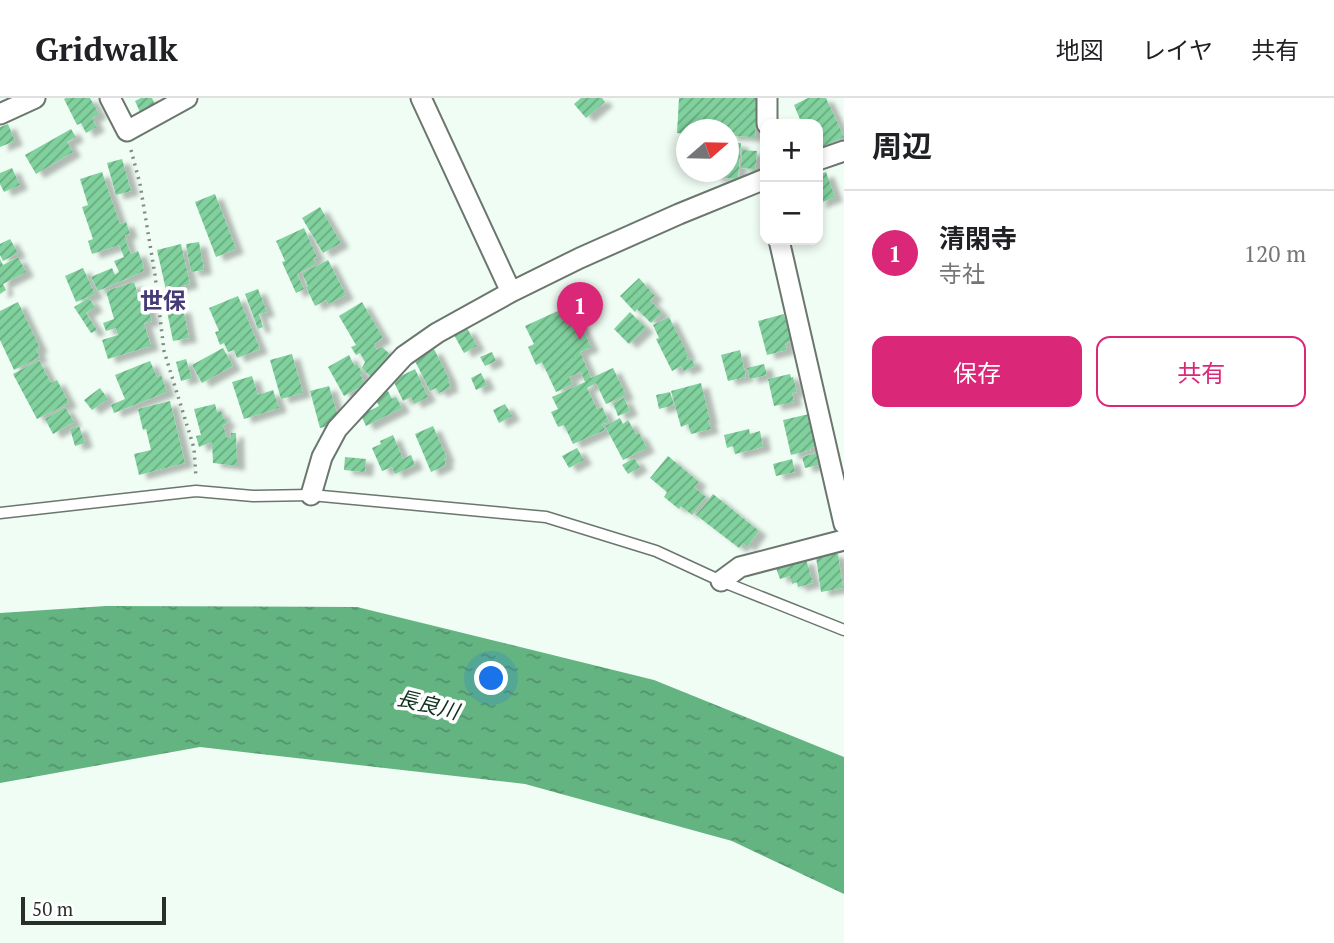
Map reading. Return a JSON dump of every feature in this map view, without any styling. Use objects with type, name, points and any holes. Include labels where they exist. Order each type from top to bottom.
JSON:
[{"type":"street","points":[[0,114],[35,98]]},
{"type":"street","points":[[110,98],[127,131],[187,98]]},
{"type":"street","points":[[421,98],[511,292]]},
{"type":"street","points":[[766,119],[767,98]]},
{"type":"street","points":[[823,158],[844,150]]},
{"type":"street","points":[[311,495],[322,457],[337,429],[404,356],[438,333],[511,292],[580,258],[760,180]]},
{"type":"street","points":[[780,245],[844,524]]},
{"type":"street","points":[[722,581],[740,567],[844,540]]},
{"type":"lane","points":[[0,513],[196,491],[253,496],[311,495],[546,517],[656,551],[844,630]]},
{"type":"path","points":[[127,131],[140,184],[164,351],[194,448],[196,491]]},
{"type":"water","name":"長良川","points":[[106,606],[357,607],[654,680],[844,757],[844,894],[732,841],[525,784],[200,747],[0,783],[0,613]]},
{"type":"building","points":[[90,98],[99,114],[92,118],[97,127],[86,133],[81,123],[77,125],[64,99]]},
{"type":"building","points":[[152,98],[155,105],[140,112],[135,101]]},
{"type":"building","points":[[581,98],[602,98],[605,102],[586,118],[574,104]]},
{"type":"building","points":[[679,98],[757,98],[755,137],[739,136],[739,119],[678,119]]},
{"type":"building","points":[[808,98],[826,98],[844,137],[823,147],[823,119],[800,119],[794,105]]},
{"type":"building","points":[[8,124],[15,141],[0,147],[0,127]]},
{"type":"building","points":[[71,129],[76,137],[67,142],[73,152],[36,174],[25,155]]},
{"type":"building","points":[[742,150],[757,151],[755,169],[741,168]]},
{"type":"building","points":[[122,159],[131,191],[116,195],[107,163]]},
{"type":"building","points":[[12,168],[20,185],[4,192],[0,184],[0,173]]},
{"type":"building","points":[[102,172],[120,224],[126,222],[130,234],[125,235],[126,242],[131,254],[138,251],[144,271],[98,291],[91,277],[112,268],[115,275],[119,272],[114,261],[124,257],[119,245],[92,254],[88,241],[93,239],[82,207],[88,205],[80,179]]},
{"type":"building","points":[[826,172],[835,197],[823,202],[823,182],[823,173]]},
{"type":"building","points":[[215,194],[236,249],[216,257],[195,202]]},
{"type":"building","points":[[320,207],[341,243],[323,253],[302,218]]},
{"type":"building","points":[[304,228],[317,257],[313,258],[316,264],[297,274],[304,289],[296,293],[276,241]]},
{"type":"building","points":[[10,239],[18,253],[3,261],[0,244]]},
{"type":"building","points":[[199,242],[204,270],[191,272],[186,244]]},
{"type":"building","points":[[181,244],[190,284],[166,290],[157,250]]},
{"type":"building","points":[[18,257],[26,272],[3,284],[6,290],[0,294],[0,259],[3,265]]},
{"type":"building","points":[[328,260],[346,295],[328,304],[326,300],[315,306],[302,273]]},
{"type":"building","points":[[83,268],[95,294],[76,302],[65,276]]},
{"type":"building","points":[[639,278],[655,296],[650,300],[662,313],[651,323],[637,309],[635,312],[620,296]]},
{"type":"building","points":[[134,282],[139,298],[147,295],[150,304],[147,305],[152,321],[144,323],[151,346],[108,359],[102,340],[118,335],[116,328],[106,331],[103,323],[114,319],[106,291]]},
{"type":"building","points":[[258,289],[267,312],[259,314],[263,327],[258,329],[245,294]]},
{"type":"building","points":[[238,296],[260,349],[237,358],[234,350],[228,352],[224,343],[220,345],[215,332],[219,331],[209,308]]},
{"type":"building","points":[[89,298],[95,307],[86,313],[97,330],[91,333],[74,307]]},
{"type":"building","points":[[18,302],[40,348],[36,350],[40,357],[14,370],[0,340],[0,311]]},
{"type":"building","points":[[362,302],[383,338],[374,344],[377,350],[382,347],[392,356],[372,378],[362,368],[365,362],[360,353],[356,355],[351,347],[356,345],[339,316]]},
{"type":"building","points":[[183,308],[189,338],[173,341],[167,311]]},
{"type":"building","points":[[560,310],[566,322],[577,317],[591,347],[580,352],[591,378],[613,368],[626,395],[606,404],[596,383],[587,388],[597,409],[602,407],[609,422],[602,424],[605,430],[573,444],[564,425],[558,427],[551,412],[558,409],[552,397],[585,382],[581,372],[569,377],[573,384],[556,392],[542,362],[536,365],[528,347],[534,344],[525,326]]},
{"type":"building","points":[[630,312],[646,328],[629,344],[614,329]]},
{"type":"building","points":[[784,314],[791,342],[785,343],[787,350],[767,355],[758,321]]},
{"type":"building","points":[[669,317],[688,355],[687,360],[691,358],[695,366],[684,371],[681,366],[672,371],[656,339],[659,338],[653,325]]},
{"type":"building","points":[[467,328],[477,346],[464,353],[454,335]]},
{"type":"building","points":[[223,348],[233,366],[202,383],[192,365]]},
{"type":"building","points":[[434,349],[451,387],[439,393],[436,388],[430,391],[414,359]]},
{"type":"building","points":[[740,350],[746,377],[728,381],[721,355]]},
{"type":"building","points":[[492,352],[496,361],[485,366],[480,357]]},
{"type":"building","points":[[292,354],[303,393],[281,399],[270,360]]},
{"type":"building","points":[[349,355],[363,374],[360,375],[366,384],[344,396],[328,367]]},
{"type":"building","points":[[186,359],[192,378],[181,381],[176,362]]},
{"type":"building","points":[[39,360],[51,383],[57,380],[69,403],[37,419],[13,374]]},
{"type":"building","points":[[150,361],[157,377],[161,375],[167,392],[114,413],[111,405],[125,399],[115,375]]},
{"type":"building","points":[[764,364],[767,375],[750,379],[747,368]]},
{"type":"building","points":[[415,369],[428,397],[414,404],[411,397],[403,401],[393,380]]},
{"type":"building","points":[[481,373],[487,385],[476,390],[471,378]]},
{"type":"building","points":[[790,374],[797,392],[792,393],[794,402],[774,406],[768,379]]},
{"type":"building","points":[[252,376],[258,395],[273,390],[279,408],[244,419],[232,382]]},
{"type":"building","points":[[701,383],[711,429],[691,434],[688,424],[681,427],[671,391]]},
{"type":"building","points":[[329,386],[338,416],[331,418],[332,425],[320,428],[310,391]]},
{"type":"building","points":[[100,388],[108,399],[92,410],[84,400]]},
{"type":"building","points":[[388,391],[392,399],[396,397],[402,408],[366,426],[361,415],[379,406],[375,398]]},
{"type":"building","points":[[670,392],[674,405],[659,409],[656,395]]},
{"type":"building","points":[[624,398],[630,411],[618,416],[613,403]]},
{"type":"building","points":[[170,401],[185,463],[139,475],[134,454],[151,450],[138,409]]},
{"type":"building","points":[[215,404],[217,412],[221,411],[228,423],[223,425],[227,438],[231,438],[231,433],[236,433],[237,466],[213,463],[212,442],[199,447],[196,436],[201,435],[194,409]]},
{"type":"building","points":[[505,404],[512,416],[499,423],[493,410]]},
{"type":"building","points":[[65,407],[74,422],[53,434],[45,419]]},
{"type":"building","points":[[809,414],[816,447],[791,455],[783,420]]},
{"type":"building","points":[[620,418],[623,424],[628,420],[647,448],[623,460],[605,426]]},
{"type":"building","points":[[79,426],[85,443],[75,446],[70,429]]},
{"type":"building","points":[[433,426],[447,458],[444,459],[446,465],[431,472],[415,434]]},
{"type":"building","points":[[749,429],[750,434],[760,431],[763,447],[735,454],[733,446],[727,448],[724,435]]},
{"type":"building","points":[[393,435],[403,459],[411,455],[415,465],[395,474],[392,467],[382,471],[372,448]]},
{"type":"building","points":[[577,448],[584,460],[569,468],[562,456]]},
{"type":"building","points":[[816,453],[819,465],[805,468],[802,457]]},
{"type":"building","points":[[668,456],[699,482],[694,487],[706,497],[692,515],[664,497],[667,492],[650,478]]},
{"type":"building","points":[[345,457],[366,459],[365,472],[344,470]]},
{"type":"building","points":[[634,458],[640,467],[628,474],[622,465]]},
{"type":"building","points":[[792,459],[795,472],[776,476],[773,464]]},
{"type":"building","points":[[713,494],[759,531],[747,547],[743,543],[739,548],[696,515]]},
{"type":"building","points":[[834,552],[838,554],[843,588],[821,592],[816,557]]},
{"type":"building","points":[[806,559],[813,583],[798,587],[797,582],[792,584],[790,576],[780,579],[776,568]]},
{"type":"place","name":"清閑寺","points":[[580,340]]},
{"type":"district","name":"世保","points":[[163,300]]}]
